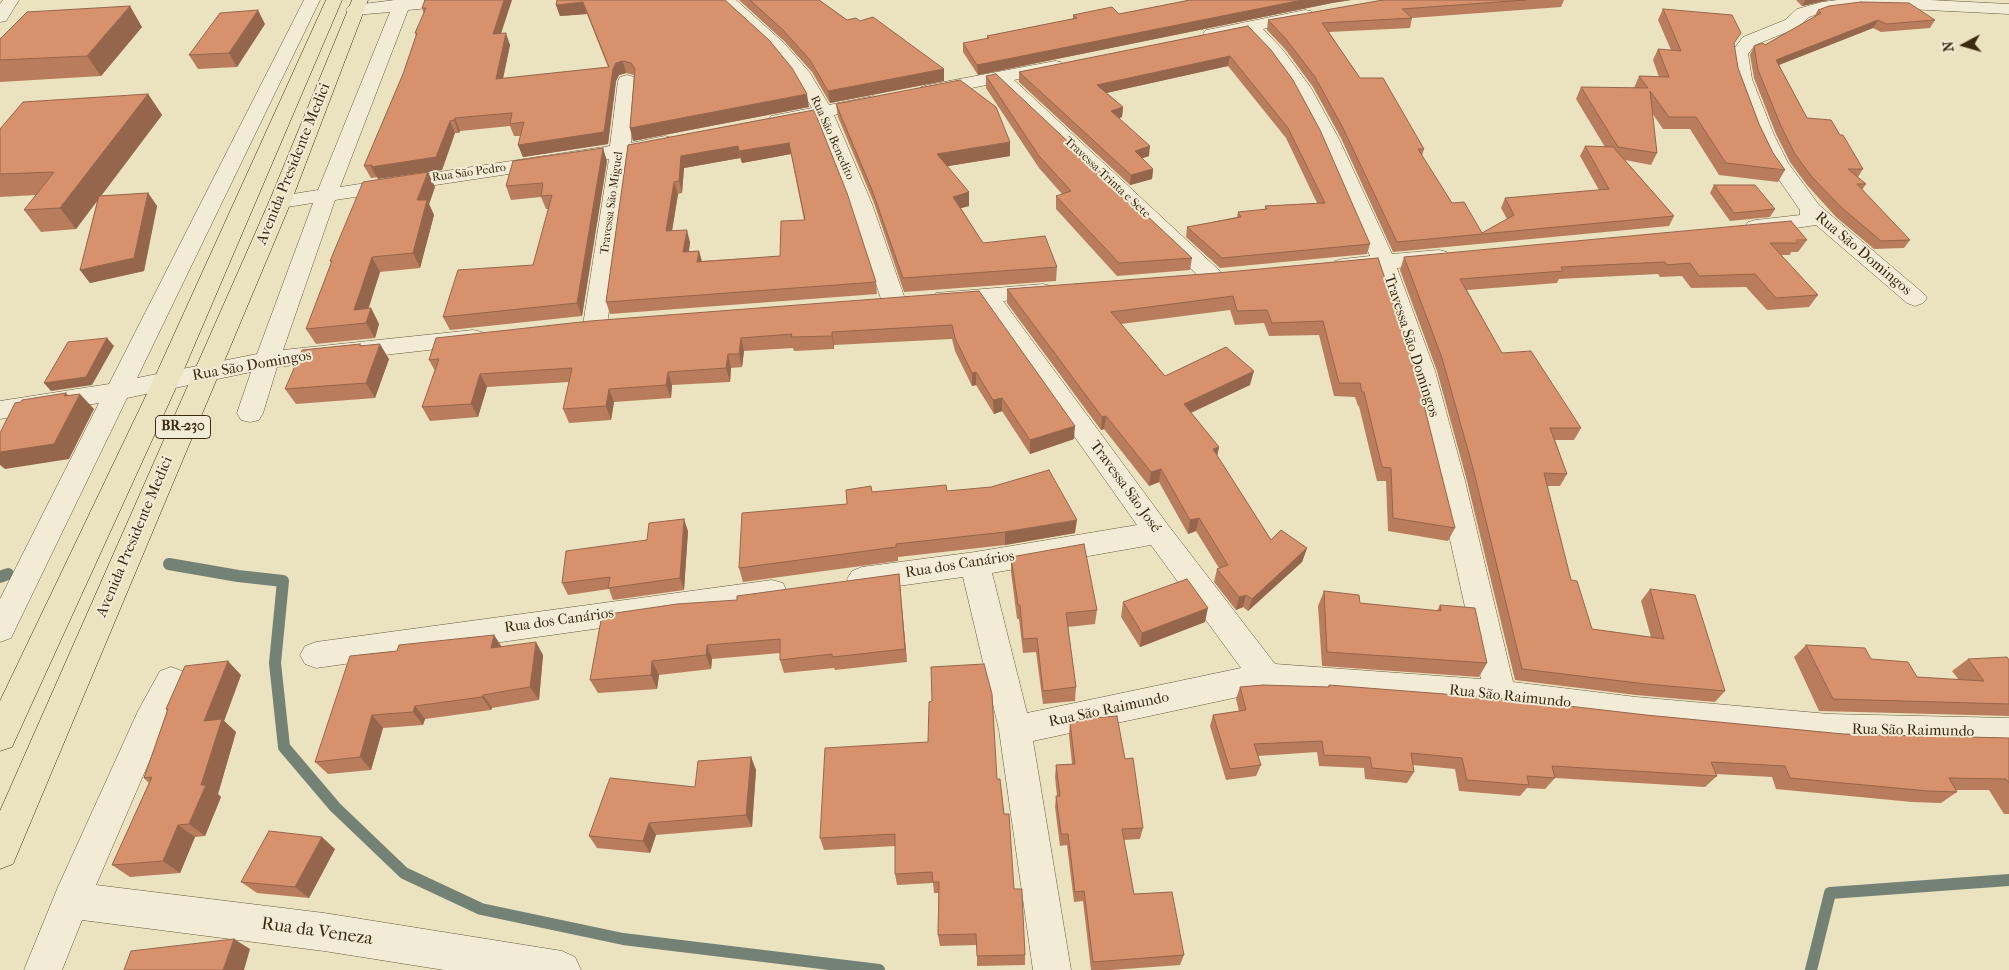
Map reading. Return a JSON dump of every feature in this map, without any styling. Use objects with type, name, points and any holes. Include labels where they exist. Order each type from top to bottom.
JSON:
[{"type":"main road","name":"Avenida Presidente Medici","points":[[0,852],[280,202],[350,3]]},
{"type":"main road","name":"Avenida Presidente Medici","points":[[0,736],[166,381],[350,3]]},
{"type":"street","points":[[0,17],[11,0]]},
{"type":"street","points":[[0,629],[312,0]]},
{"type":"street","points":[[350,3],[460,0]]},
{"type":"street","name":"Rua São Benedito","points":[[726,0],[778,47],[803,77],[823,111],[901,302],[986,295]]},
{"type":"street","points":[[250,413],[327,193],[402,3]]},
{"type":"street","name":"Rua São Domingos","points":[[1915,298],[1811,210],[1778,164],[1764,135],[1743,79],[1739,54],[1749,41],[1791,24],[1798,9],[1856,3],[2009,9]]},
{"type":"street","points":[[1198,36],[1323,12]]},
{"type":"street","name":"Travessa São Domingos","points":[[1250,26],[1277,54],[1302,88],[1329,139],[1384,262],[1422,372],[1451,481],[1500,695]]},
{"type":"street","points":[[765,123],[1076,62]]},
{"type":"street","name":"Travessa Trinta e Sete","points":[[1001,78],[1223,277],[1184,280]]},
{"type":"street","name":"Travessa São Miguel","points":[[595,325],[620,151],[627,81]]},
{"type":"street","name":"Rua São Pedro","points":[[280,202],[327,193],[620,151],[687,138]]},
{"type":"street","name":"Rua São Domingos","points":[[1730,230],[1800,223],[1811,220],[1811,210]]},
{"type":"street","points":[[1318,268],[1463,254]]},
{"type":"street","points":[[986,295],[1065,289]]},
{"type":"street","name":"Travessa São José","points":[[986,295],[1158,533],[1266,676]]},
{"type":"street","name":"Rua São Domingos","points":[[0,410],[118,391],[267,360],[498,335]]},
{"type":"street","name":"Rua dos Canários","points":[[837,583],[975,564],[1158,533]]},
{"type":"street","points":[[975,564],[1015,730],[1052,970]]},
{"type":"street","name":"Rua dos Canários","points":[[316,655],[798,588]]},
{"type":"street","name":"Rua São Raimundo","points":[[1015,730],[1266,676],[1500,695],[1646,712],[1829,729],[2009,733]]},
{"type":"street","points":[[43,970],[71,900],[150,721],[171,681]]},
{"type":"street","name":"Rua da Veneza","points":[[71,900],[324,932],[562,970]]},
{"type":"building","points":[[425,0],[504,0],[493,34],[506,33],[496,79],[609,67],[583,2],[556,5],[557,0],[725,0],[769,40],[792,68],[807,94],[630,128],[635,69],[631,63],[623,61],[616,63],[613,69],[604,132],[518,145],[524,122],[510,124],[512,113],[455,118],[450,121],[436,157],[371,167],[372,165],[364,166],[403,74],[417,33],[415,33],[426,8],[422,8]]},
{"type":"building","points":[[750,0],[819,0],[847,20],[856,18],[860,21],[873,17],[944,69],[828,91],[810,60],[783,30]]},
{"type":"building","points":[[1190,0],[1302,0],[977,65],[963,43],[989,38],[987,36],[1077,18],[1073,15],[1112,7],[1119,14]]},
{"type":"building","points":[[1383,0],[1526,0],[1402,9],[1412,18],[1322,23],[1360,78],[1383,78],[1424,149],[1418,149],[1452,203],[1464,202],[1482,233],[1514,215],[1505,198],[1609,189],[1585,146],[1613,147],[1674,216],[1397,242],[1343,128],[1315,77],[1286,39],[1268,20]]},
{"type":"building","points":[[1861,2],[1909,3],[1935,20],[1886,24],[1878,20],[1776,60],[1807,118],[1831,120],[1840,135],[1843,135],[1863,169],[1848,169],[1866,184],[1857,184],[1910,240],[1881,241],[1842,208],[1812,177],[1795,154],[1781,126],[1758,70],[1754,46],[1763,43],[1765,45],[1821,13],[1818,10],[1829,6]]},
{"type":"building","points":[[130,6],[87,56],[0,60],[0,39],[27,12]]},
{"type":"building","points":[[1663,9],[1732,15],[1741,33],[1734,43],[1738,68],[1759,124],[1773,153],[1785,170],[1726,163],[1696,117],[1669,117],[1650,91],[1657,153],[1618,147],[1581,87],[1648,88],[1639,76],[1669,77],[1658,49],[1681,51]]},
{"type":"building","points":[[258,10],[229,53],[189,55],[220,13]]},
{"type":"building","points":[[1248,26],[1271,50],[1293,80],[1320,130],[1370,244],[1222,258],[1187,227],[1241,217],[1238,212],[1267,209],[1265,206],[1325,203],[1288,128],[1230,56],[1097,85],[1123,107],[1111,111],[1150,146],[1135,151],[1153,169],[1131,175],[1019,72]]},
{"type":"building","points":[[996,74],[1192,258],[1119,263],[1056,196],[1071,191],[1039,156],[986,76]]},
{"type":"building","points":[[960,80],[996,107],[1010,142],[937,154],[969,192],[953,197],[983,243],[1045,236],[1057,267],[903,278],[872,190],[836,104]]},
{"type":"building","points":[[148,94],[60,208],[24,210],[54,172],[0,174],[0,129],[23,102]]},
{"type":"building","points":[[814,110],[847,193],[876,282],[606,302],[628,145]],"holes":[[[789,143],[805,220],[781,221],[780,256],[697,262],[699,251],[683,252],[687,230],[666,231],[674,182],[679,181],[681,156],[738,146],[739,151]]]},
{"type":"building","points":[[603,148],[577,303],[443,317],[458,270],[533,265],[552,195],[541,196],[543,183],[506,186],[513,161]]},
{"type":"building","points":[[428,172],[417,200],[427,200],[413,253],[372,257],[354,310],[371,308],[366,323],[306,329],[332,261],[330,261],[363,182]]},
{"type":"building","points":[[1714,185],[1755,185],[1775,209],[1734,213]]},
{"type":"building","points":[[148,193],[134,258],[80,270],[99,196]]},
{"type":"building","points":[[1791,221],[1807,240],[1796,240],[1798,243],[1770,243],[1818,295],[1776,298],[1755,274],[1699,276],[1690,263],[1667,265],[1665,262],[1561,267],[1563,271],[1460,279],[1502,353],[1531,351],[1581,428],[1550,428],[1567,474],[1544,473],[1571,580],[1577,581],[1592,629],[1664,639],[1650,589],[1695,595],[1725,691],[1646,684],[1522,669],[1473,468],[1442,358],[1404,257]]},
{"type":"building","points":[[1378,258],[1412,358],[1455,528],[1393,518],[1391,468],[1382,467],[1364,392],[1362,392],[1360,383],[1339,383],[1323,321],[1272,323],[1267,310],[1237,311],[1233,296],[1111,312],[1165,376],[1226,347],[1254,371],[1184,404],[1219,447],[1213,449],[1271,540],[1281,530],[1307,548],[1252,599],[1246,595],[1239,597],[1217,569],[1228,565],[1199,518],[1190,520],[1161,469],[1151,472],[1106,416],[1102,417],[1007,289],[1217,273]]},
{"type":"building","points":[[979,291],[1075,426],[1030,440],[1002,398],[993,400],[976,372],[972,373],[955,338],[952,325],[832,332],[832,336],[791,337],[792,334],[741,338],[739,354],[728,354],[726,368],[668,372],[666,385],[609,389],[606,406],[563,409],[572,368],[480,374],[471,404],[422,407],[439,359],[429,360],[436,338],[590,321]]},
{"type":"building","points":[[107,338],[86,377],[44,383],[68,342]]},
{"type":"building","points":[[360,344],[360,346],[380,344],[366,383],[285,389],[302,350]]},
{"type":"building","points":[[66,393],[64,396],[80,394],[54,444],[0,452],[0,433],[15,403],[22,400]]},
{"type":"building","points":[[1049,470],[1077,520],[1005,532],[896,544],[896,547],[739,568],[742,513],[847,504],[846,490],[871,486],[872,492],[946,485],[947,491],[991,487]]},
{"type":"building","points":[[684,519],[680,578],[608,588],[610,577],[562,583],[566,551],[647,540],[649,523]]},
{"type":"building","points":[[1084,544],[1097,610],[1066,613],[1076,687],[1043,691],[1037,638],[1023,639],[1020,605],[1018,605],[1011,557]]},
{"type":"building","points":[[899,574],[905,649],[832,657],[832,654],[780,660],[780,639],[707,645],[706,655],[652,661],[651,675],[590,680],[602,615],[677,604],[737,600],[737,596]]},
{"type":"building","points":[[1187,579],[1208,608],[1142,633],[1123,602]]},
{"type":"building","points":[[1324,591],[1359,595],[1360,603],[1441,611],[1440,605],[1475,608],[1487,663],[1327,652]]},
{"type":"building","points":[[494,635],[491,648],[536,642],[530,687],[483,695],[482,697],[415,706],[413,712],[372,715],[360,757],[315,762],[350,656],[397,651],[399,645]]},
{"type":"building","points":[[1806,645],[1865,648],[1871,659],[1908,662],[1917,677],[1984,681],[1968,659],[2007,657],[2009,660],[2009,704],[1833,699]]},
{"type":"building","points":[[228,661],[204,721],[222,719],[201,785],[206,785],[189,824],[178,825],[163,861],[112,865],[152,777],[144,778],[168,709],[166,709],[185,666]]},
{"type":"building","points":[[984,664],[992,694],[997,779],[1000,779],[1004,814],[1009,814],[1014,889],[1022,889],[1025,955],[977,956],[976,934],[938,935],[939,882],[933,882],[932,872],[895,874],[895,834],[820,838],[825,748],[928,742],[929,702],[932,701],[931,667]]},
{"type":"building","points":[[1263,685],[1329,687],[1329,685],[1508,699],[1646,715],[1843,734],[2009,738],[2009,783],[2006,779],[1949,778],[1957,792],[1928,791],[1790,778],[1785,766],[1711,762],[1717,776],[1552,766],[1555,778],[1527,776],[1529,785],[1467,780],[1462,758],[1411,753],[1414,772],[1372,768],[1370,757],[1324,755],[1322,741],[1254,744],[1261,765],[1230,769],[1213,715],[1246,710],[1240,687]]},
{"type":"building","points":[[1117,716],[1125,759],[1133,758],[1143,828],[1122,829],[1134,894],[1172,892],[1184,955],[1093,962],[1084,891],[1075,892],[1068,834],[1061,834],[1056,796],[1060,796],[1056,765],[1075,764],[1070,723],[1093,718]]},
{"type":"building","points":[[751,757],[746,815],[649,823],[643,841],[589,836],[610,778],[695,787],[698,761]]},
{"type":"building","points":[[269,831],[322,837],[295,887],[241,882]]},
{"type":"building","points":[[234,939],[223,970],[124,970],[131,951]]},
{"type":"waterway","points":[[169,564],[238,576],[283,581],[275,663],[284,747],[335,807],[404,873],[481,909],[623,939],[879,970]]},
{"type":"waterway","points":[[0,577],[8,574]]},
{"type":"waterway","points":[[1811,970],[1830,893],[2009,880]]}]
